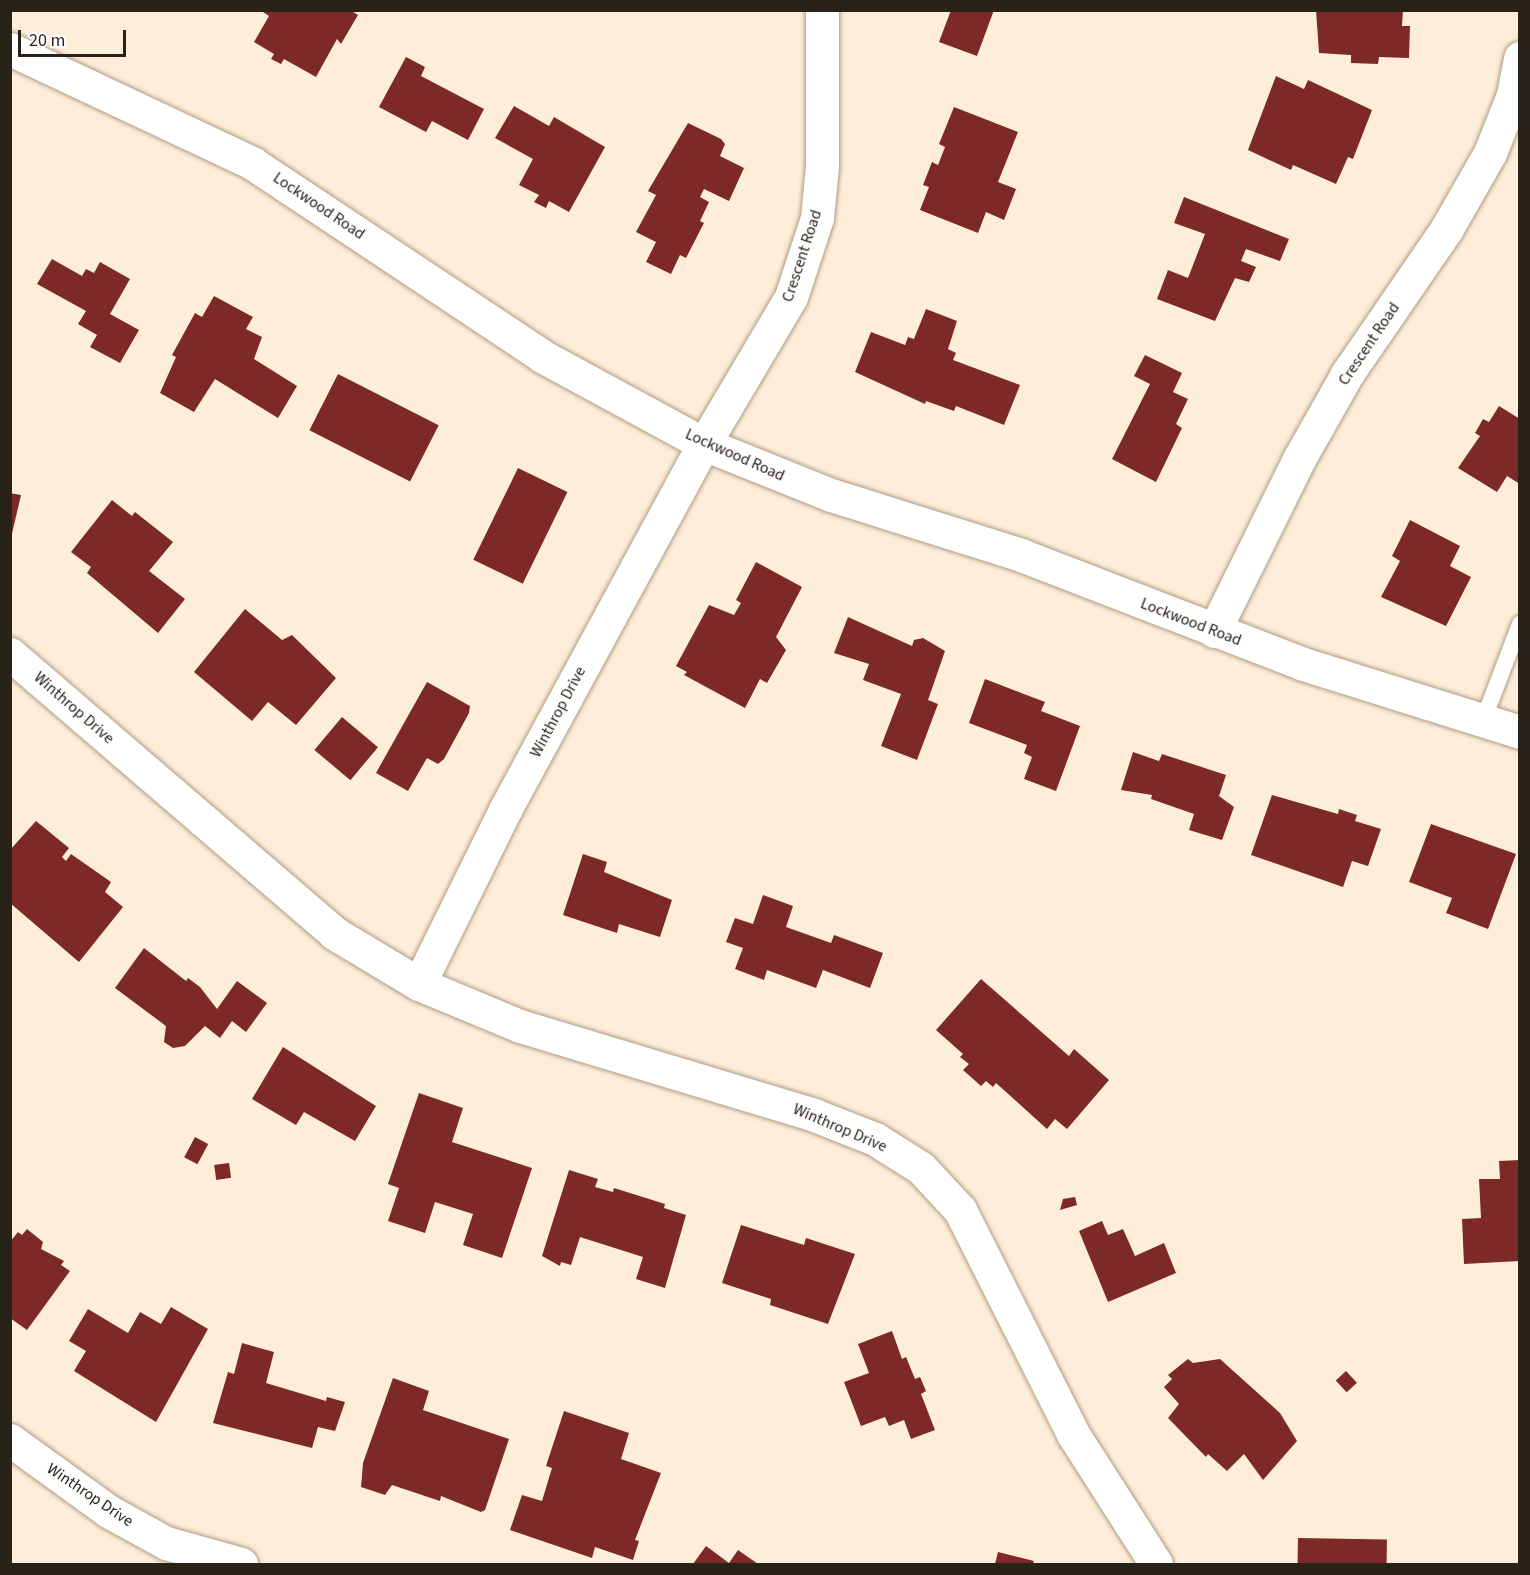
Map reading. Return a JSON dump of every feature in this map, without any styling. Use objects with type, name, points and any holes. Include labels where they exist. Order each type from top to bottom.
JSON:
[{"type":"street","name":"Crescent Road","points":[[704,444],[791,297],[817,218],[822,165],[822,10]]},
{"type":"street","name":"Lockwood Road","points":[[10,49],[252,163],[542,356],[704,444],[787,479],[1022,555],[1312,668],[1520,732]]},
{"type":"street","name":"Crescent Road","points":[[1214,631],[1299,459],[1347,374],[1446,230],[1490,153],[1513,95],[1520,58]]},
{"type":"street","name":"Winthrop Drive","points":[[419,984],[506,808],[704,444]]},
{"type":"street","name":"Winthrop Drive","points":[[10,654],[334,933],[419,984],[520,1026],[814,1114],[875,1139],[921,1168],[960,1210],[1073,1434],[1156,1564]]},
{"type":"street","name":"Winthrop Drive","points":[[10,1440],[108,1511],[157,1538],[241,1564]]},
{"type":"lane","points":[[1483,721],[1520,624]]},
{"type":"building","points":[[260,10],[350,10],[358,15],[341,44],[337,39],[316,77],[284,59],[281,64],[271,59],[274,54],[254,42],[269,16]]},
{"type":"building","points":[[951,10],[994,10],[977,56],[939,42]]},
{"type":"building","points":[[1316,10],[1403,10],[1402,26],[1410,26],[1409,58],[1379,57],[1378,64],[1351,63],[1351,55],[1319,53]]},
{"type":"building","points":[[406,57],[425,67],[421,76],[484,109],[468,140],[432,121],[426,132],[379,107]]},
{"type":"building","points":[[1276,76],[1304,89],[1308,80],[1372,110],[1353,159],[1348,157],[1336,184],[1293,165],[1291,170],[1248,150]]},
{"type":"building","points":[[514,106],[549,126],[554,117],[605,147],[569,212],[549,201],[546,208],[534,202],[539,195],[519,185],[533,159],[495,138]]},
{"type":"building","points":[[954,107],[1018,132],[998,182],[1016,189],[1004,220],[986,212],[978,233],[920,210],[929,187],[923,185],[932,162],[938,165],[945,147],[939,144]]},
{"type":"building","points":[[688,123],[721,139],[725,144],[720,156],[744,168],[729,201],[704,189],[700,197],[709,202],[700,221],[704,223],[686,258],[680,255],[671,274],[646,262],[656,242],[636,232],[656,195],[648,191]]},
{"type":"building","points":[[1184,197],[1289,239],[1280,261],[1246,249],[1241,261],[1256,267],[1249,282],[1235,278],[1215,321],[1157,299],[1168,270],[1188,278],[1205,234],[1174,223]]},
{"type":"building","points":[[52,259],[82,276],[86,269],[94,273],[100,262],[130,279],[110,314],[139,330],[120,363],[90,347],[97,335],[78,324],[86,311],[37,284]]},
{"type":"building","points":[[214,296],[253,317],[246,329],[262,337],[254,359],[297,386],[278,418],[215,379],[194,412],[160,393],[176,357],[172,355],[195,313],[202,317]]},
{"type":"building","points":[[926,309],[957,321],[948,349],[956,353],[953,360],[1020,385],[1004,425],[956,406],[954,411],[926,401],[925,404],[855,372],[871,332],[905,345],[908,337],[914,339]]},
{"type":"building","points":[[1145,355],[1182,373],[1173,392],[1188,399],[1176,424],[1182,428],[1156,482],[1112,459],[1150,384],[1134,376]]},
{"type":"building","points":[[338,374],[439,425],[410,481],[309,430]]},
{"type":"building","points":[[1499,406],[1520,419],[1520,484],[1507,476],[1497,492],[1458,468],[1480,436],[1475,433],[1483,419],[1489,422]]},
{"type":"building","points":[[518,468],[567,492],[523,584],[473,560]]},
{"type":"building","points":[[10,493],[21,495],[11,538],[10,538]]},
{"type":"building","points":[[112,500],[132,516],[135,512],[173,542],[149,571],[185,599],[158,633],[87,573],[91,567],[71,552]]},
{"type":"building","points":[[1410,520],[1460,546],[1450,566],[1471,577],[1446,626],[1381,597],[1400,561],[1392,556]]},
{"type":"building","points":[[756,562],[802,587],[776,637],[786,650],[767,683],[760,679],[745,708],[684,675],[687,672],[676,666],[709,605],[734,615],[741,603],[736,600]]},
{"type":"building","points":[[245,609],[282,640],[292,635],[336,678],[296,725],[268,702],[252,721],[194,672]]},
{"type":"building","points":[[848,617],[912,646],[914,640],[923,638],[945,651],[928,700],[938,704],[917,760],[881,746],[901,694],[863,680],[869,664],[834,653]]},
{"type":"building","points":[[985,679],[1045,702],[1041,711],[1080,726],[1056,791],[1024,779],[1032,757],[1024,753],[1027,745],[969,723]]},
{"type":"building","points":[[427,682],[470,706],[469,713],[444,759],[438,764],[427,758],[408,791],[376,773]]},
{"type":"building","points":[[342,717],[378,747],[350,780],[314,750]]},
{"type":"building","points":[[1133,752],[1159,761],[1162,754],[1226,775],[1219,796],[1234,807],[1222,840],[1189,830],[1194,814],[1151,799],[1152,795],[1121,790]]},
{"type":"building","points":[[1272,795],[1338,814],[1339,809],[1357,815],[1355,821],[1381,829],[1368,866],[1352,861],[1343,887],[1251,855]]},
{"type":"building","points":[[36,821],[69,848],[62,857],[66,861],[71,854],[111,882],[105,892],[123,907],[79,962],[10,903],[10,850]]},
{"type":"building","points":[[1431,824],[1516,854],[1488,929],[1446,913],[1452,898],[1409,882]]},
{"type":"building","points":[[583,854],[607,862],[604,872],[672,900],[660,937],[619,924],[617,933],[563,915]]},
{"type":"building","points":[[763,895],[793,906],[786,927],[831,943],[834,935],[883,953],[870,988],[823,970],[816,988],[767,970],[764,980],[735,969],[743,948],[726,942],[735,918],[753,924]]},
{"type":"building","points":[[144,948],[186,981],[188,978],[200,987],[217,1009],[237,981],[267,1003],[246,1032],[232,1021],[220,1038],[205,1026],[185,1046],[173,1048],[164,1042],[166,1026],[115,988]]},
{"type":"building","points":[[981,979],[1069,1056],[1074,1049],[1109,1080],[1067,1129],[1055,1119],[1047,1129],[996,1083],[993,1087],[986,1081],[981,1086],[963,1070],[969,1064],[960,1057],[963,1054],[936,1030]]},
{"type":"building","points":[[283,1047],[376,1106],[355,1141],[304,1112],[296,1125],[252,1099]]},
{"type":"building","points":[[419,1093],[463,1108],[452,1142],[532,1168],[502,1258],[463,1245],[473,1214],[435,1202],[425,1233],[388,1221],[399,1188],[388,1184]]},
{"type":"building","points":[[195,1137],[208,1144],[197,1164],[184,1157]]},
{"type":"building","points":[[1520,1160],[1520,1261],[1464,1264],[1462,1219],[1481,1218],[1479,1179],[1500,1179],[1499,1161]]},
{"type":"building","points":[[229,1163],[231,1178],[216,1180],[214,1165]]},
{"type":"building","points":[[569,1170],[598,1179],[595,1187],[613,1192],[614,1188],[665,1204],[664,1208],[686,1215],[665,1288],[636,1279],[643,1257],[580,1237],[571,1265],[561,1262],[560,1266],[542,1256]]},
{"type":"building","points":[[1075,1197],[1077,1205],[1060,1210],[1063,1199]]},
{"type":"building","points":[[1102,1221],[1108,1235],[1123,1229],[1135,1256],[1164,1243],[1176,1273],[1108,1302],[1079,1231]]},
{"type":"building","points":[[741,1225],[804,1245],[806,1238],[855,1254],[828,1324],[770,1305],[771,1299],[722,1283]]},
{"type":"building","points":[[27,1229],[43,1242],[41,1249],[64,1261],[61,1265],[70,1271],[27,1330],[10,1318],[10,1242],[18,1232],[22,1235]]},
{"type":"building","points":[[171,1307],[208,1329],[156,1422],[74,1371],[86,1351],[69,1341],[88,1309],[128,1333],[140,1312],[161,1324]]},
{"type":"building","points":[[892,1331],[902,1359],[906,1357],[915,1379],[920,1377],[926,1391],[921,1394],[935,1430],[911,1439],[904,1420],[889,1426],[885,1417],[861,1426],[844,1382],[869,1373],[858,1344]]},
{"type":"building","points":[[242,1343],[274,1352],[266,1383],[326,1401],[327,1397],[345,1402],[335,1431],[318,1427],[312,1448],[213,1423],[228,1372],[234,1374]]},
{"type":"building","points":[[1188,1359],[1193,1363],[1220,1359],[1280,1413],[1297,1441],[1263,1480],[1244,1454],[1227,1471],[1208,1454],[1206,1457],[1168,1418],[1179,1404],[1164,1387],[1172,1379],[1168,1375]]},
{"type":"building","points":[[1346,1371],[1357,1383],[1347,1392],[1336,1381]]},
{"type":"building","points":[[393,1378],[429,1391],[423,1410],[509,1439],[485,1510],[481,1512],[441,1496],[440,1501],[392,1485],[385,1495],[361,1487],[363,1463]]},
{"type":"building","points":[[564,1411],[629,1433],[621,1459],[661,1473],[635,1540],[639,1541],[633,1560],[595,1547],[592,1558],[510,1530],[522,1495],[542,1501],[552,1468],[546,1466]]},
{"type":"building","points":[[1298,1538],[1387,1540],[1387,1564],[1298,1564]]},
{"type":"building","points":[[706,1546],[729,1563],[738,1550],[758,1564],[693,1564]]},
{"type":"building","points":[[998,1552],[1034,1561],[1033,1564],[995,1564]]}]
